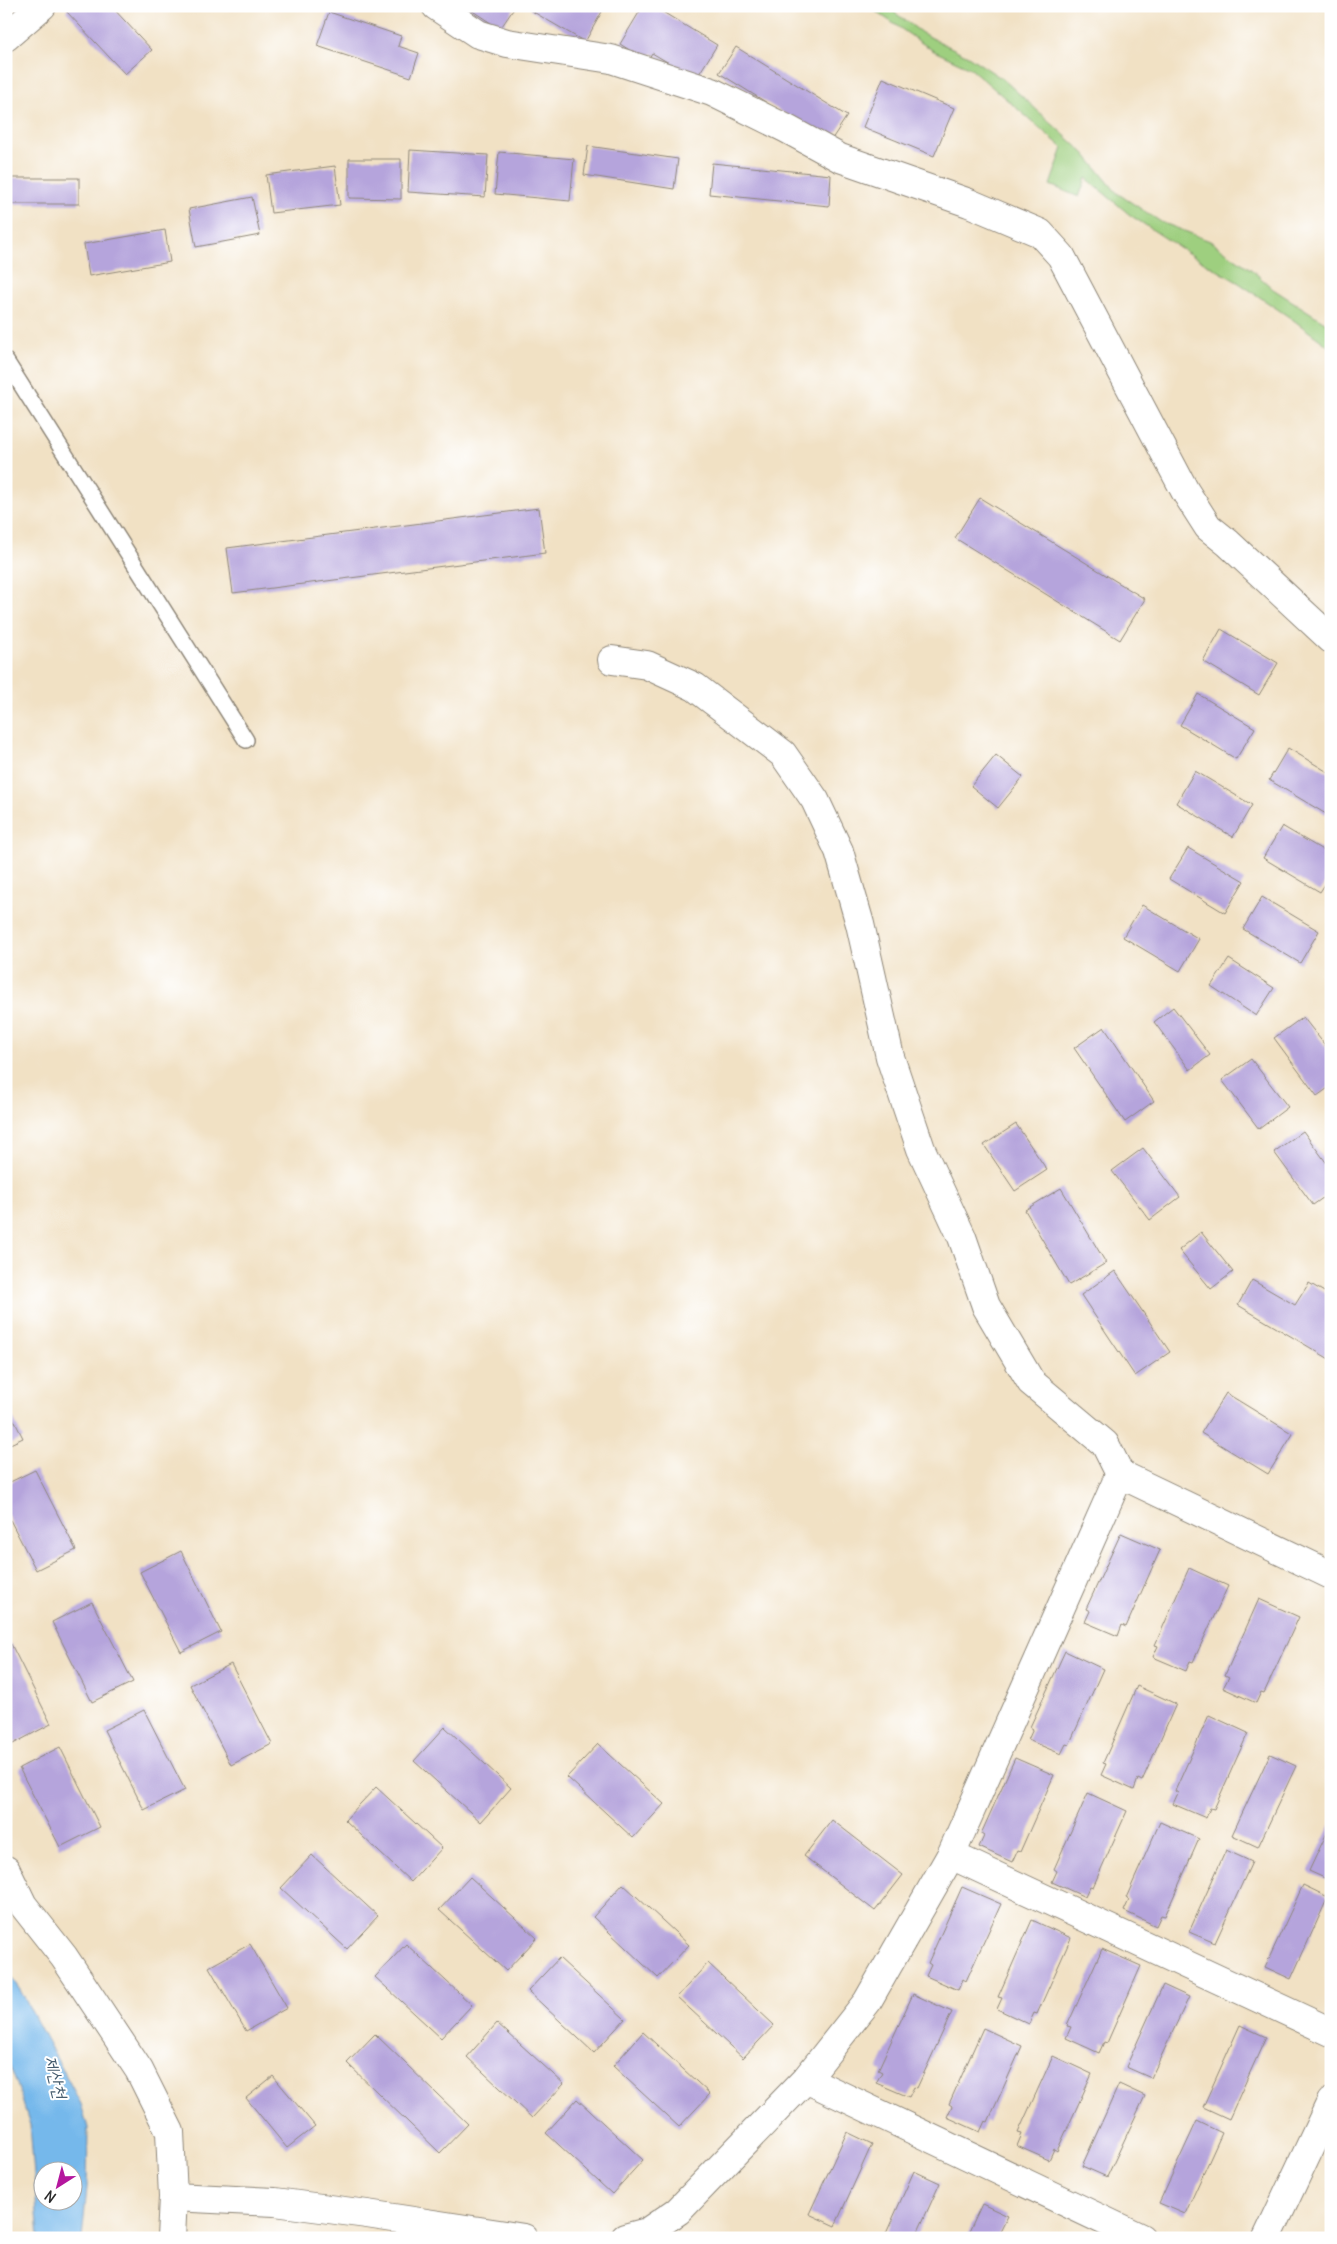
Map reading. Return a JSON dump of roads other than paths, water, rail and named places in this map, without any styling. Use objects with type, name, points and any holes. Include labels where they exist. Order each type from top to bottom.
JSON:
[{"type":"street","points":[[6,37],[42,6]]},
{"type":"street","points":[[436,6],[478,34],[507,43],[611,59],[712,92],[840,158],[969,203],[1040,233],[1061,256],[1185,491],[1208,527],[1228,543],[1331,639]]},
{"type":"street","points":[[612,660],[647,664],[695,687],[783,754],[815,800],[839,851],[860,924],[890,1057],[920,1149],[962,1238],[986,1306],[1031,1382],[1104,1444],[1120,1474],[1331,1575]]},
{"type":"street","points":[[625,2238],[647,2232],[678,2211],[806,2079],[867,2002],[951,1855],[1120,1474]]},
{"type":"street","points":[[951,1855],[1331,2032]]},
{"type":"street","points":[[6,1870],[23,1905],[64,1957],[144,2079],[170,2132],[173,2197],[171,2238]]},
{"type":"street","points":[[806,2079],[1141,2238]]},
{"type":"street","points":[[1267,2238],[1331,2102]]},
{"type":"street","points":[[173,2197],[275,2202],[524,2238]]},
{"type":"lane","points":[[6,361],[246,740]]},
{"type":"water","name":"제산천","points":[[6,1970],[20,1990],[81,2104],[88,2128],[87,2188],[82,2238],[39,2238],[37,2212],[82,2212],[82,2162],[33,2162],[30,2125],[16,2081],[6,2058]]}]
